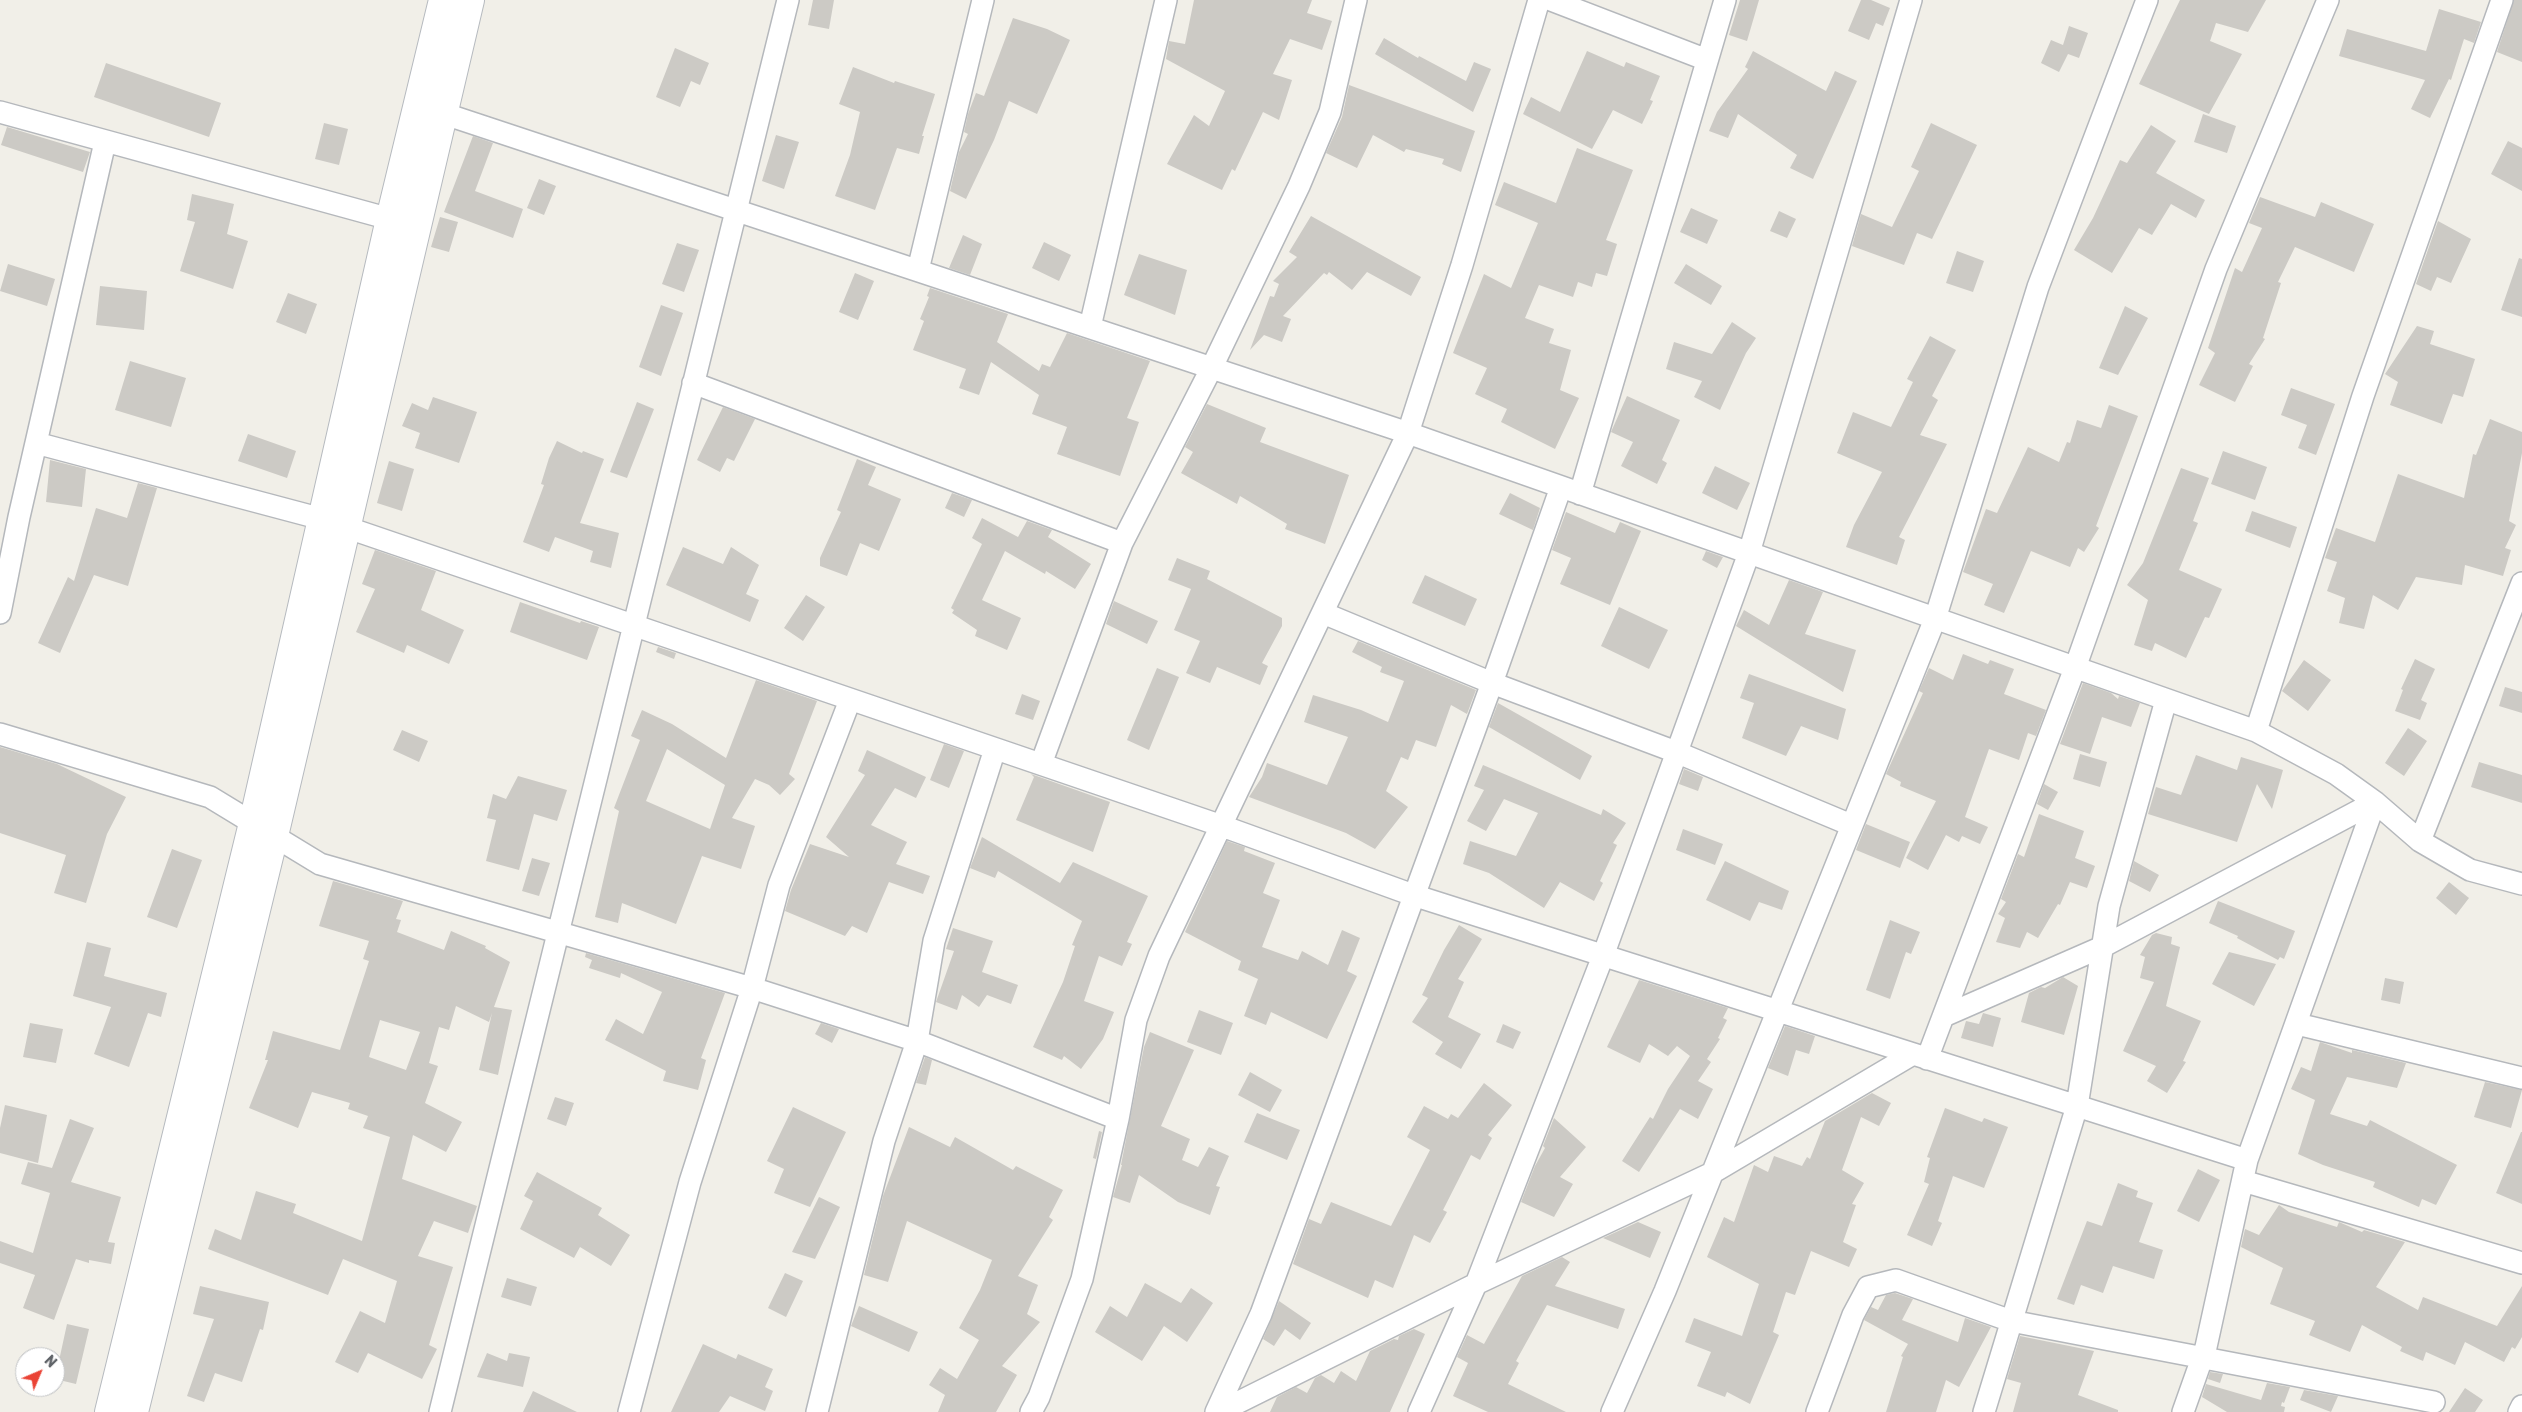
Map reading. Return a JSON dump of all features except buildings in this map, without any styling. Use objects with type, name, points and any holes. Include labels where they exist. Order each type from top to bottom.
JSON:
[{"type":"main road","points":[[333,523],[390,219],[442,0]]},
{"type":"main road","points":[[119,1411],[263,829],[333,523],[442,113],[470,0]]},
{"type":"street","points":[[440,1412],[788,0]]},
{"type":"street","points":[[918,270],[983,0]]},
{"type":"street","points":[[1090,327],[1166,0]]},
{"type":"street","points":[[1041,764],[1122,543],[1212,367],[1299,186],[1330,112],[1356,0]]},
{"type":"street","points":[[1031,1412],[1039,1396],[1082,1279],[1118,1119],[1136,1020],[1155,965],[1408,433],[1462,265],[1539,0]]},
{"type":"street","points":[[1551,0],[1707,60]]},
{"type":"street","points":[[1218,1412],[1261,1314],[1412,895],[1492,683],[1570,490],[1725,0]]},
{"type":"street","points":[[1419,1412],[1476,1284],[1603,956],[1749,553],[1911,0]]},
{"type":"street","points":[[1612,1412],[1665,1291],[1935,619],[2038,288],[2147,0]]},
{"type":"street","points":[[1218,1412],[1476,1284],[1712,1173],[1920,1056],[1944,1016],[2076,668],[2216,269],[2328,0]]},
{"type":"street","points":[[2256,731],[2363,396],[2502,0]]},
{"type":"street","points":[[0,112],[390,219]]},
{"type":"street","points":[[442,113],[1408,433],[2256,731],[2336,774],[2375,802],[2420,841],[2470,870],[2522,884]]},
{"type":"street","points":[[0,613],[36,443],[105,142]]},
{"type":"street","points":[[693,383],[1122,543]]},
{"type":"street","points":[[36,443],[333,523],[1222,826],[1412,895],[2247,1160]]},
{"type":"street","points":[[2420,841],[2522,583]]},
{"type":"street","points":[[1323,613],[1492,683],[1676,752],[1851,825]]},
{"type":"street","points":[[629,1412],[690,1182],[752,988],[779,885],[850,700]]},
{"type":"street","points":[[1984,1412],[2077,1106],[2109,906],[2166,700]]},
{"type":"street","points":[[0,734],[210,797],[320,864],[752,988],[917,1041],[1118,1119]]},
{"type":"street","points":[[817,1412],[884,1141],[917,1041],[934,941],[995,749]]},
{"type":"street","points":[[1944,1016],[2102,947],[2375,802]]},
{"type":"street","points":[[2183,1412],[2202,1358],[2247,1160],[2375,802]]},
{"type":"street","points":[[2296,1024],[2522,1078]]},
{"type":"street","points":[[2243,1181],[2522,1263]]},
{"type":"street","points":[[1818,1412],[1853,1315],[1868,1287],[1896,1280],[2012,1321],[2434,1402]]},
{"type":"street","points":[[2519,1412],[2522,1406]]}]
